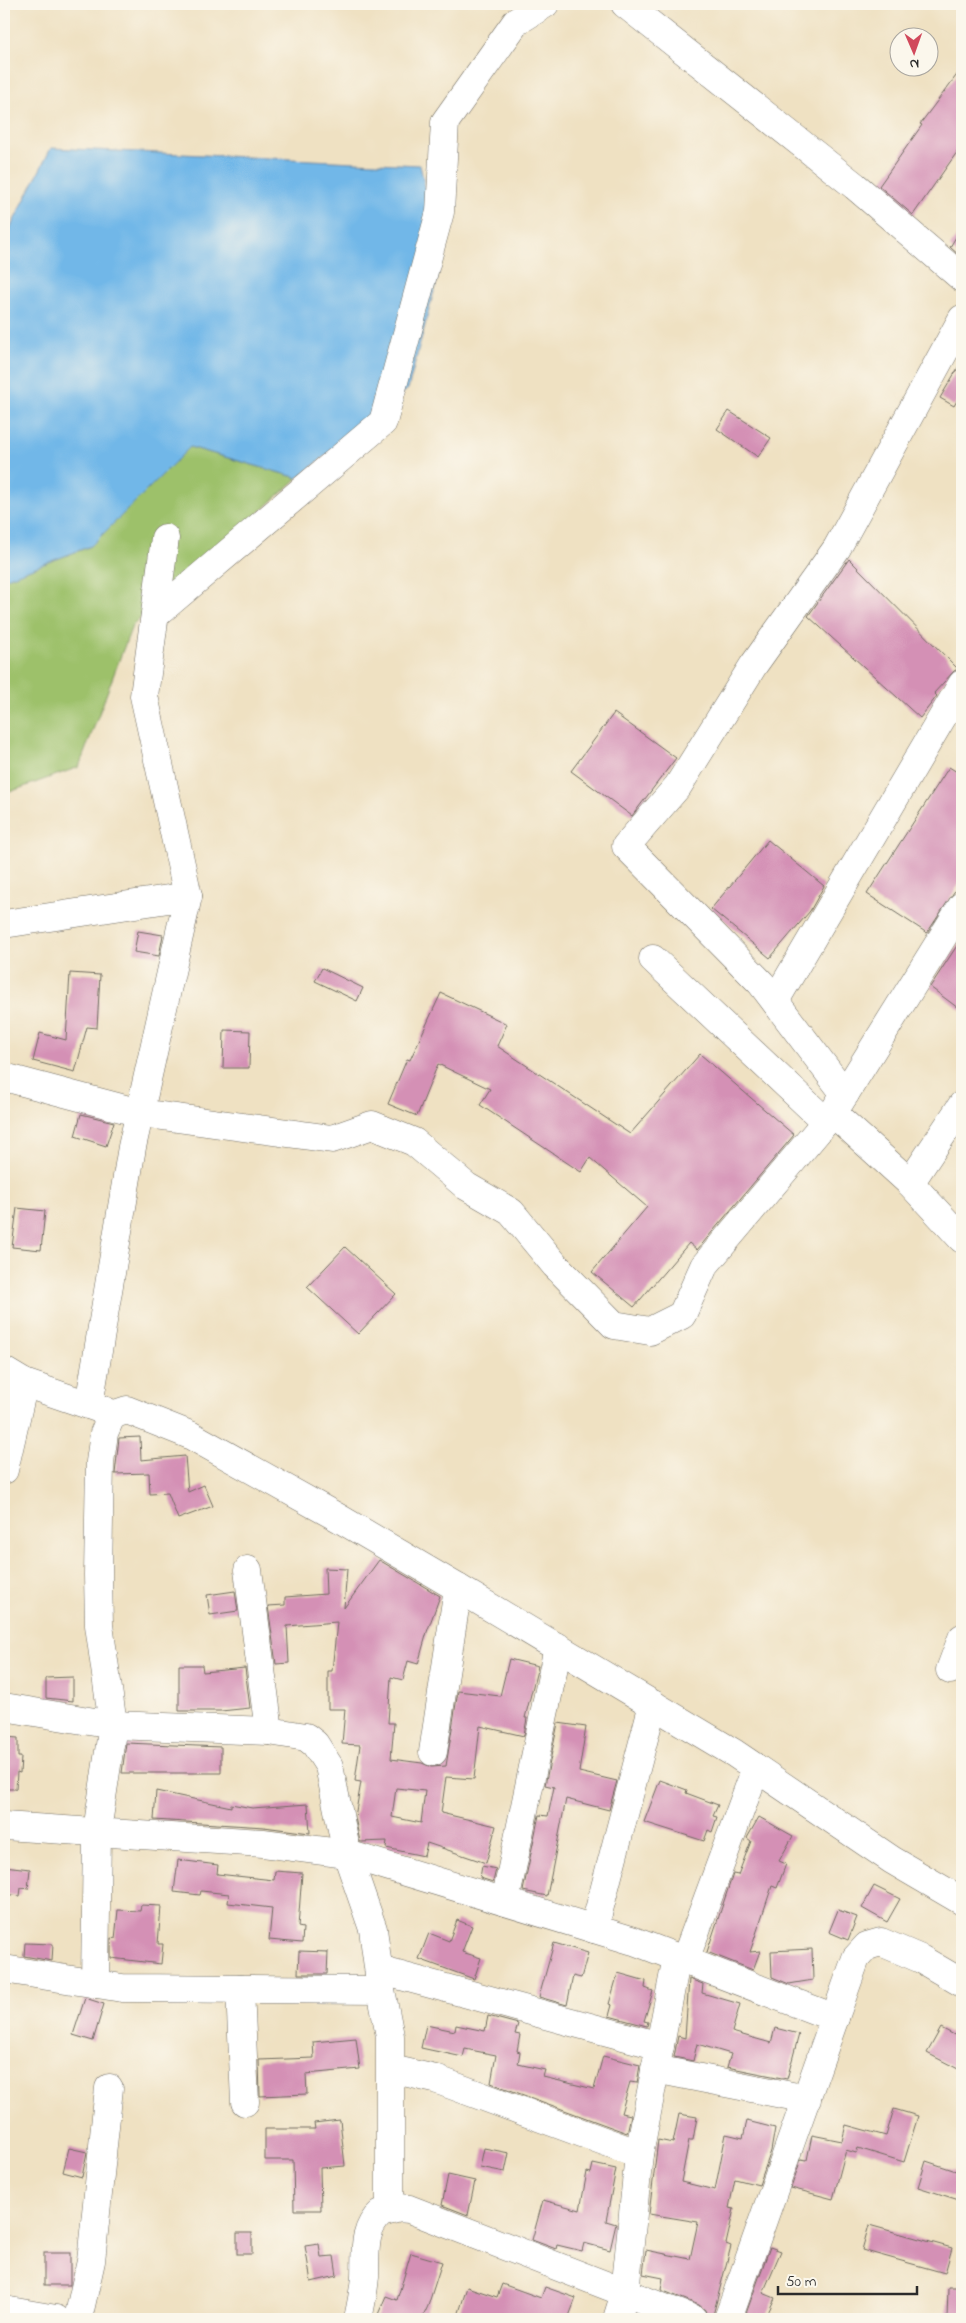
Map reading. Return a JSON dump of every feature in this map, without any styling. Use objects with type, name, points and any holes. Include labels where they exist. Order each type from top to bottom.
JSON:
[{"type":"street","points":[[155,615],[383,422],[440,212],[445,122],[516,22],[546,4]]},
{"type":"street","points":[[625,4],[855,186],[962,278]]},
{"type":"street","points":[[835,1110],[775,1001],[761,983],[626,846],[678,786],[753,666],[837,548],[962,319]]},
{"type":"street","points":[[89,1405],[140,1114],[188,896],[144,696],[164,538]]},
{"type":"street","points":[[775,1001],[962,684]]},
{"type":"street","points":[[4,924],[188,896]]},
{"type":"street","points":[[4,1077],[140,1114],[332,1139],[372,1125],[414,1142],[466,1186],[511,1212],[555,1265],[614,1325],[650,1331],[682,1315],[704,1266],[835,1110],[962,906]]},
{"type":"street","points":[[653,959],[835,1110],[910,1183],[962,1239]]},
{"type":"street","points":[[910,1183],[962,1105]]},
{"type":"street","points":[[4,1470],[14,1377],[114,1414]]},
{"type":"street","points":[[95,1984],[97,1831],[113,1724],[99,1626],[100,1462],[104,1433],[110,1419],[114,1414],[127,1410],[190,1436],[337,1517],[458,1588],[653,1704],[756,1768],[892,1860],[962,1902]]},
{"type":"street","points":[[248,1570],[269,1732]]},
{"type":"street","points":[[433,1752],[458,1588]]},
{"type":"street","points":[[950,1670],[962,1638]]},
{"type":"street","points":[[506,1902],[558,1647]]},
{"type":"street","points":[[594,1929],[653,1704]]},
{"type":"street","points":[[4,1707],[113,1724],[269,1732],[306,1737],[315,1744],[329,1766],[347,1854],[373,1930],[390,2036],[390,2209]]},
{"type":"street","points":[[617,2319],[625,2293],[639,2154],[658,2058],[681,1959],[756,1768]]},
{"type":"street","points":[[4,1826],[263,1843],[347,1854],[594,1929],[681,1959],[835,2018]]},
{"type":"street","points":[[728,2319],[856,1958],[867,1946],[881,1942],[922,1959],[962,1983]]},
{"type":"street","points":[[4,1969],[122,1988],[240,1989],[380,1980],[807,2099]]},
{"type":"street","points":[[240,1989],[245,2102]]},
{"type":"street","points":[[391,2069],[435,2079],[639,2154]]},
{"type":"street","points":[[78,2319],[91,2261],[109,2088]]},
{"type":"street","points":[[358,2319],[365,2276],[365,2240],[374,2218],[380,2212],[390,2209],[409,2209],[693,2319]]},
{"type":"street","points":[[4,2310],[56,2319]]},
{"type":"green space","points":[[190,447],[298,478],[132,626],[79,767],[4,794],[4,579],[91,546]]},
{"type":"water","points":[[51,148],[420,165],[442,261],[408,389],[298,478],[190,447],[91,546],[4,579],[4,240]]},
{"type":"building","points":[[962,68],[962,145],[913,215],[879,186],[922,125],[920,124]]},
{"type":"building","points":[[962,227],[962,258],[950,247]]},
{"type":"building","points":[[962,361],[962,392],[954,406],[940,398]]},
{"type":"building","points":[[729,411],[771,438],[758,457],[717,429]]},
{"type":"building","points":[[849,559],[958,669],[934,693],[937,696],[920,718],[808,616]]},
{"type":"building","points":[[614,713],[676,758],[632,816],[571,771]]},
{"type":"building","points":[[949,767],[962,775],[962,880],[927,933],[867,894]]},
{"type":"building","points":[[768,840],[824,886],[810,911],[770,958],[711,909]]},
{"type":"building","points":[[138,931],[163,935],[159,956],[134,952]]},
{"type":"building","points":[[962,938],[962,1011],[930,987]]},
{"type":"building","points":[[322,968],[363,988],[357,1001],[315,981]]},
{"type":"building","points":[[70,973],[100,975],[97,1028],[87,1027],[75,1072],[33,1061],[40,1033],[66,1040]]},
{"type":"building","points":[[441,993],[507,1024],[497,1046],[630,1134],[700,1054],[794,1135],[697,1250],[689,1243],[634,1307],[592,1272],[647,1207],[590,1158],[581,1172],[480,1105],[490,1089],[438,1064],[417,1116],[388,1104],[407,1059],[410,1060]]},
{"type":"building","points":[[224,1030],[250,1031],[249,1068],[223,1068]]},
{"type":"building","points":[[81,1114],[114,1122],[106,1146],[75,1136]]},
{"type":"building","points":[[17,1208],[45,1211],[41,1250],[12,1247]]},
{"type":"building","points":[[345,1247],[396,1294],[358,1334],[307,1287]]},
{"type":"building","points":[[140,1437],[141,1460],[185,1456],[188,1492],[204,1485],[213,1506],[178,1519],[168,1493],[150,1494],[149,1473],[115,1474],[119,1438]]},
{"type":"building","points":[[379,1560],[440,1596],[418,1664],[408,1661],[403,1680],[391,1677],[388,1723],[394,1723],[391,1759],[422,1763],[431,1767],[446,1766],[458,1691],[500,1696],[509,1659],[538,1666],[525,1718],[527,1718],[524,1736],[480,1726],[474,1779],[446,1777],[441,1813],[496,1826],[486,1863],[427,1843],[424,1856],[386,1848],[387,1841],[360,1842],[355,1817],[361,1782],[355,1781],[360,1745],[342,1744],[345,1709],[328,1709],[328,1671],[332,1671],[337,1622],[287,1626],[289,1663],[276,1664],[268,1606],[285,1605],[285,1597],[326,1594],[325,1568],[347,1569],[344,1608]],"holes":[[[396,1788],[425,1791],[421,1823],[392,1817]]]},
{"type":"building","points":[[235,1591],[238,1611],[210,1615],[207,1595]]},
{"type":"building","points":[[179,1665],[202,1665],[203,1672],[245,1668],[250,1708],[221,1711],[179,1711]]},
{"type":"building","points":[[73,1677],[73,1701],[46,1698],[46,1678]]},
{"type":"building","points":[[558,1723],[586,1727],[579,1772],[617,1781],[609,1810],[566,1799],[547,1896],[523,1891],[539,1815],[548,1816],[554,1787],[545,1785]]},
{"type":"building","points":[[4,1737],[18,1738],[18,1757],[21,1757],[20,1773],[17,1772],[16,1789],[4,1789]]},
{"type":"building","points":[[126,1743],[221,1747],[221,1773],[122,1773]]},
{"type":"building","points":[[660,1780],[687,1790],[686,1793],[718,1805],[713,1816],[717,1817],[712,1832],[708,1830],[704,1841],[644,1822]]},
{"type":"building","points":[[156,1791],[231,1807],[231,1804],[252,1808],[308,1804],[310,1833],[264,1827],[154,1820]]},
{"type":"building","points":[[759,1817],[793,1836],[779,1861],[786,1864],[777,1888],[772,1886],[750,1952],[760,1951],[753,1970],[707,1952],[733,1874],[738,1875],[751,1841],[747,1838]]},
{"type":"building","points":[[178,1860],[218,1865],[217,1874],[274,1880],[275,1871],[302,1873],[298,1927],[303,1928],[302,1943],[269,1940],[272,1908],[228,1903],[229,1894],[201,1891],[200,1895],[174,1892]]},
{"type":"building","points":[[4,1866],[30,1869],[28,1889],[21,1888],[20,1896],[4,1894]]},
{"type":"building","points":[[482,1866],[496,1869],[493,1882],[480,1878]]},
{"type":"building","points":[[874,1886],[900,1899],[887,1922],[862,1908]]},
{"type":"building","points":[[141,1905],[161,1906],[158,1944],[163,1944],[161,1964],[111,1958],[111,1938],[115,1939],[118,1910],[140,1911]]},
{"type":"building","points":[[838,1910],[857,1917],[848,1940],[829,1932]]},
{"type":"building","points":[[457,1920],[472,1926],[462,1952],[481,1958],[474,1979],[419,1959],[429,1933],[449,1941]]},
{"type":"building","points":[[25,1943],[53,1944],[52,1961],[24,1956]]},
{"type":"building","points":[[554,1943],[588,1953],[581,1978],[573,1976],[567,2005],[539,1997]]},
{"type":"building","points":[[812,1949],[813,1980],[789,1984],[772,1977],[771,1951]]},
{"type":"building","points":[[299,1951],[328,1952],[327,1974],[298,1974]]},
{"type":"building","points":[[618,1973],[646,1981],[645,1988],[653,1991],[644,2021],[648,2022],[647,2026],[609,2016],[612,2005],[609,2004]]},
{"type":"building","points":[[689,1979],[703,1984],[702,1993],[740,2004],[732,2032],[771,2043],[775,2028],[799,2034],[787,2079],[727,2067],[731,2054],[697,2044],[693,2061],[674,2057],[678,2036],[685,2038]]},
{"type":"building","points":[[85,1998],[104,2004],[93,2041],[73,2035]]},
{"type":"building","points":[[488,2016],[518,2024],[515,2034],[520,2035],[517,2051],[520,2052],[518,2064],[545,2070],[543,2077],[594,2089],[603,2056],[640,2065],[637,2083],[630,2082],[621,2113],[631,2115],[627,2133],[491,2083],[496,2055],[465,2049],[463,2057],[421,2048],[426,2025],[455,2031],[456,2025],[485,2031]]},
{"type":"building","points":[[941,2028],[962,2039],[962,2071],[927,2053]]},
{"type":"building","points":[[356,2038],[360,2069],[306,2074],[307,2094],[260,2096],[259,2060],[314,2058],[313,2042]]},
{"type":"building","points":[[894,2109],[918,2116],[904,2162],[858,2148],[856,2153],[846,2150],[833,2199],[791,2188],[801,2159],[807,2160],[812,2135],[842,2141],[846,2125],[886,2136]]},
{"type":"building","points":[[679,2114],[697,2117],[693,2140],[689,2140],[681,2182],[715,2190],[726,2134],[743,2138],[747,2121],[775,2128],[771,2151],[759,2185],[735,2179],[729,2208],[734,2209],[726,2244],[731,2246],[712,2319],[708,2319],[705,2310],[699,2305],[661,2290],[663,2278],[643,2274],[646,2250],[690,2259],[698,2222],[649,2214],[658,2140],[673,2143]]},
{"type":"building","points":[[340,2120],[345,2166],[320,2168],[321,2210],[294,2210],[293,2160],[265,2160],[265,2129],[315,2129],[314,2123]]},
{"type":"building","points":[[69,2148],[87,2152],[82,2177],[63,2172]]},
{"type":"building","points":[[484,2148],[509,2153],[505,2172],[480,2167]]},
{"type":"building","points":[[926,2161],[962,2173],[962,2201],[918,2187]]},
{"type":"building","points":[[593,2164],[616,2169],[606,2221],[616,2224],[610,2250],[584,2243],[582,2251],[557,2245],[556,2249],[532,2240],[543,2200],[580,2210],[587,2172],[591,2173]]},
{"type":"building","points":[[448,2175],[475,2181],[468,2215],[442,2205]]},
{"type":"building","points":[[869,2225],[952,2248],[945,2273],[862,2250]]},
{"type":"building","points":[[237,2233],[252,2233],[252,2254],[237,2254]]},
{"type":"building","points":[[319,2244],[321,2257],[334,2256],[337,2276],[311,2282],[305,2246]]},
{"type":"building","points":[[770,2247],[781,2251],[763,2293],[775,2298],[765,2319],[744,2319]]},
{"type":"building","points":[[44,2253],[70,2253],[70,2285],[44,2285]]},
{"type":"building","points":[[411,2253],[442,2262],[422,2319],[376,2319],[386,2296],[397,2300]]},
{"type":"building","points":[[502,2284],[541,2298],[545,2287],[576,2298],[568,2319],[457,2319],[467,2287],[497,2297]]},
{"type":"building","points":[[948,2287],[962,2287],[962,2319],[947,2319]]}]
